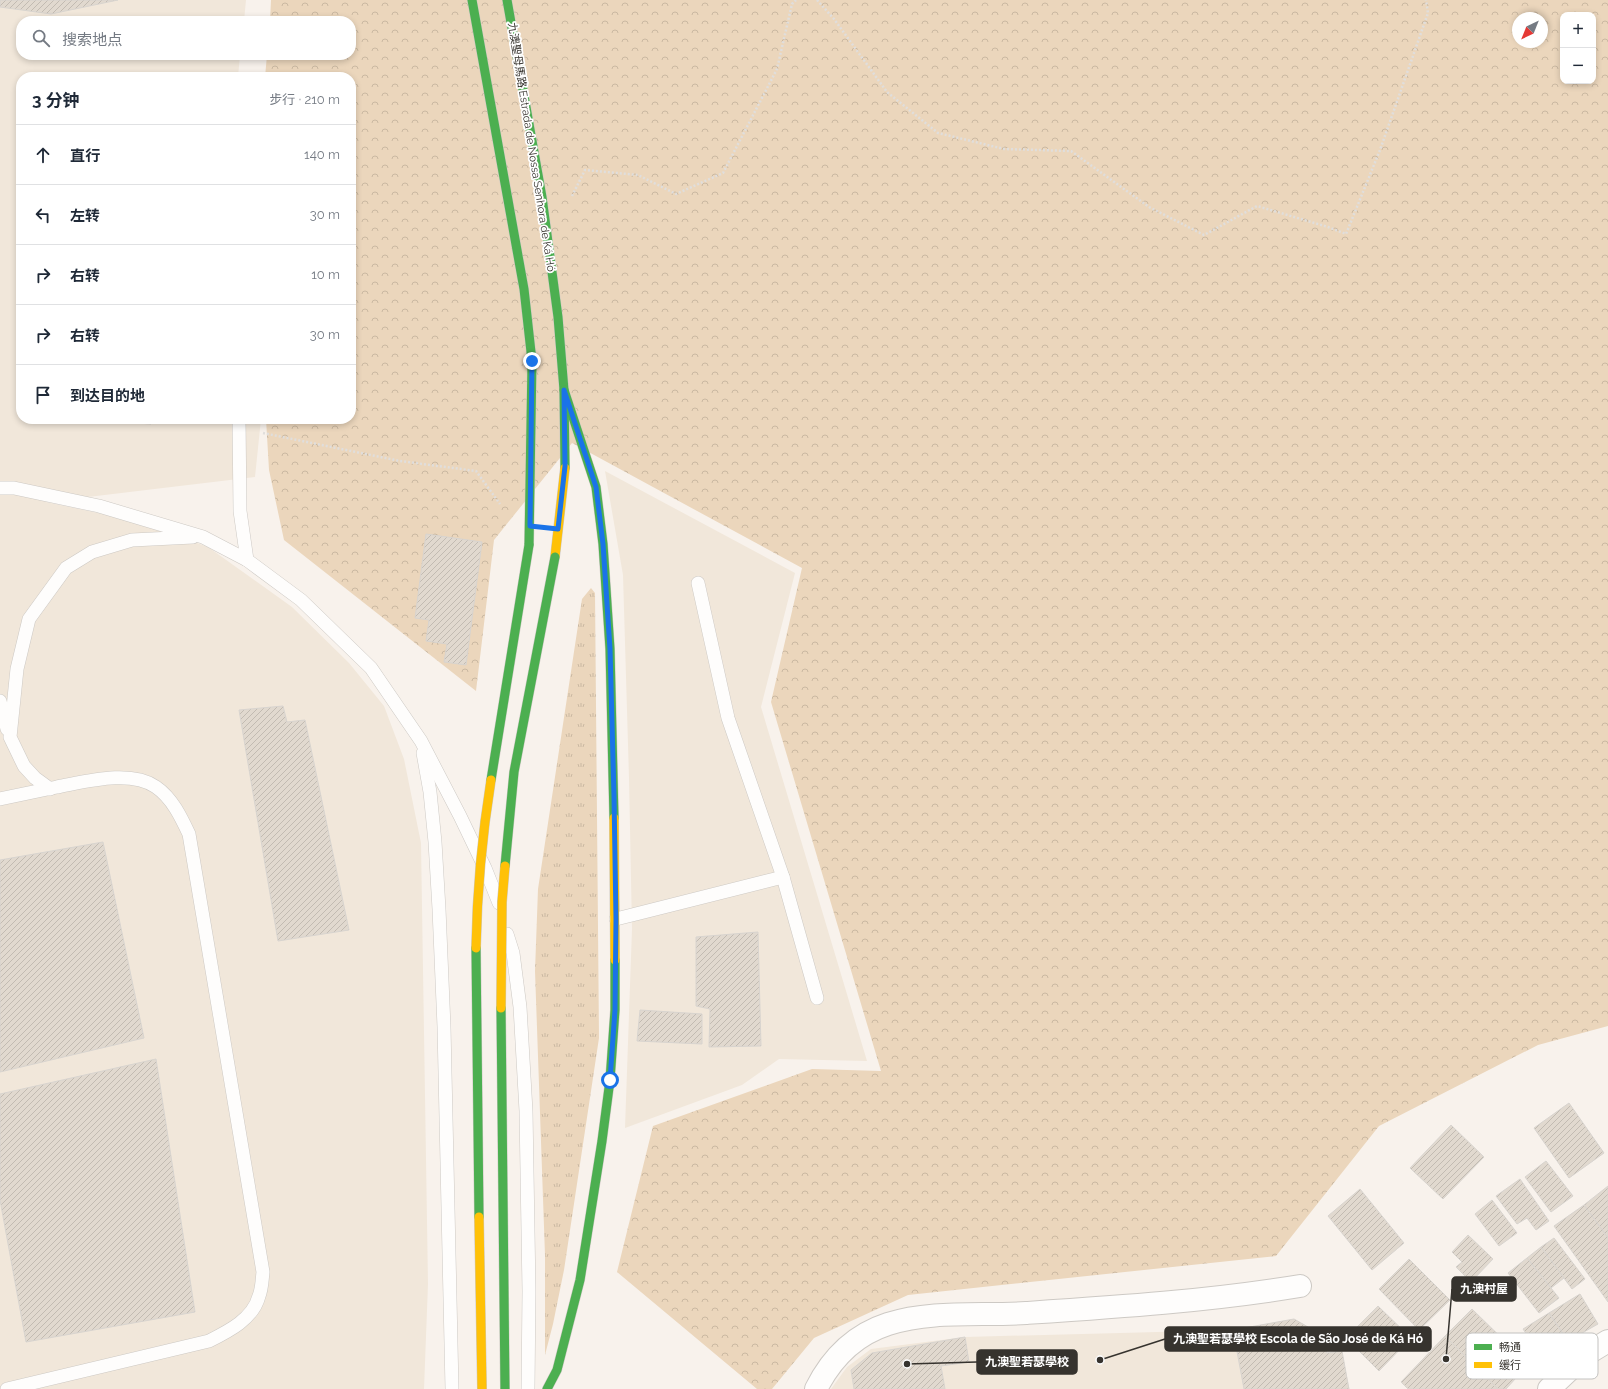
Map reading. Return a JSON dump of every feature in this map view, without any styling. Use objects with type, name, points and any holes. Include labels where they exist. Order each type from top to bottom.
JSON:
[{"type":"street","points":[[472,0],[524,289],[532,361],[533,526],[488,796],[477,896],[475,970],[482,1389]]},
{"type":"street","name":"九澳聖母馬路 Estrada de Nossa Senhora de Ká Hó","points":[[505,1389],[500,966],[502,902],[514,772],[555,557],[554,529],[565,466],[564,390],[549,238],[525,95],[507,0]]},
{"type":"street","points":[[547,1389],[557,1370],[580,1280],[610,1080],[615,1010],[616,919],[614,796],[610,649],[603,544],[596,487],[564,390]]},
{"type":"street","points":[[816,1389],[823,1375],[839,1354],[861,1335],[887,1324],[921,1316],[1023,1313],[1124,1307],[1262,1292],[1300,1286]]},
{"type":"street","points":[[1598,1347],[1608,1340]]},
{"type":"street","points":[[1549,1389],[1560,1379]]},
{"type":"lane","points":[[239,424],[240,511],[247,560]]},
{"type":"lane","points":[[0,488],[14,488],[99,506],[203,537],[247,560],[301,600],[371,668],[421,741],[486,868],[501,909],[513,954],[520,1007],[526,1111],[528,1389]]},
{"type":"lane","points":[[10,737],[17,669],[28,619],[66,568],[92,552],[132,540],[203,537]]},
{"type":"lane","points":[[698,583],[728,718],[784,877],[817,998]]},
{"type":"lane","points":[[0,702],[10,737],[24,766],[35,778],[50,789]]},
{"type":"lane","points":[[421,741],[430,792],[435,834],[438,894],[444,1027],[452,1389]]},
{"type":"lane","points":[[0,799],[102,778],[136,779],[155,786],[168,799],[181,816],[190,834],[263,1272],[259,1297],[248,1315],[232,1329],[210,1341],[7,1389]]},
{"type":"lane","points":[[616,919],[784,877]]},
{"type":"path","points":[[571,198],[585,170],[638,176],[676,194],[723,173],[777,69],[792,4],[796,0]]},
{"type":"path","points":[[817,0],[834,19],[887,92],[938,133],[1004,149],[1071,151],[1149,207],[1204,235],[1257,206],[1328,227],[1346,234],[1380,150],[1428,13],[1426,0]]},
{"type":"path","points":[[243,424],[400,461],[476,471],[502,508]]},
{"type":"shaded area","points":[[0,0],[246,0],[244,16],[16,16],[16,60],[240,60],[238,72],[16,72],[16,424],[260,424],[255,477],[46,502],[136,521],[208,547],[292,607],[349,663],[384,706],[404,759],[421,843],[428,1284],[424,1389],[0,1389]]},
{"type":"shaded area","points":[[605,471],[795,573],[761,707],[867,1061],[779,1059],[742,1085],[625,1128],[632,929],[623,575]]},
{"type":"shaded area","points":[[1294,1319],[1308,1327],[1320,1339],[1327,1353],[1342,1351],[1349,1389],[831,1389],[847,1367],[871,1349],[965,1337],[1233,1330]]},
{"type":"green space","points":[[271,0],[1608,0],[1608,1026],[1538,1045],[1379,1126],[1276,1256],[908,1295],[814,1338],[772,1389],[757,1389],[617,1272],[653,1126],[812,1069],[881,1071],[771,702],[802,568],[572,443],[494,540],[476,691],[284,540],[269,470],[266,424],[356,424],[356,72],[265,72],[267,60],[356,60],[356,16],[270,16]]},
{"type":"green space","points":[[591,588],[595,593],[599,1038],[564,1270],[545,1355],[545,1255],[535,971],[538,889],[582,599]]},
{"type":"building","points":[[0,0],[118,0],[51,14],[0,7]]},
{"type":"building","points":[[426,534],[482,542],[466,665],[444,662],[447,644],[426,641],[429,620],[415,618]]},
{"type":"building","points":[[283,706],[287,722],[305,720],[349,930],[278,941],[239,710]]},
{"type":"building","points":[[103,842],[144,1038],[0,1072],[0,860]]},
{"type":"building","points":[[758,932],[761,1046],[709,1047],[710,1009],[696,1006],[696,937]]},
{"type":"building","points":[[640,1010],[702,1014],[702,1044],[637,1041]]},
{"type":"building","points":[[156,1059],[195,1312],[26,1342],[0,1200],[0,1094]]},
{"type":"building","points":[[1569,1103],[1604,1153],[1569,1178],[1534,1128]]},
{"type":"building","points":[[1451,1125],[1484,1157],[1443,1199],[1410,1168]]},
{"type":"building","points":[[1546,1161],[1573,1196],[1551,1212],[1525,1177]]},
{"type":"building","points":[[1520,1179],[1549,1221],[1536,1230],[1527,1218],[1517,1224],[1496,1196]]},
{"type":"building","points":[[1608,1186],[1608,1238],[1584,1205]]},
{"type":"building","points":[[1360,1189],[1404,1243],[1372,1270],[1328,1216]]},
{"type":"building","points":[[1492,1200],[1517,1233],[1499,1246],[1475,1214]]},
{"type":"building","points":[[1584,1205],[1608,1238],[1608,1302],[1554,1226]]},
{"type":"building","points":[[1468,1235],[1493,1259],[1471,1282],[1456,1267],[1462,1262],[1452,1252]]},
{"type":"building","points":[[1554,1238],[1585,1279],[1572,1289],[1541,1247]]},
{"type":"building","points":[[1541,1247],[1564,1278],[1551,1288],[1527,1258]]},
{"type":"building","points":[[1527,1258],[1559,1298],[1539,1313],[1508,1273]]},
{"type":"building","points":[[1409,1259],[1450,1300],[1419,1330],[1379,1289]]},
{"type":"building","points":[[1580,1294],[1598,1324],[1582,1333],[1563,1333],[1549,1313]]},
{"type":"building","points":[[1378,1306],[1411,1338],[1379,1371],[1346,1338]]},
{"type":"building","points":[[1472,1309],[1497,1333],[1466,1333],[1466,1357],[1445,1336]]},
{"type":"building","points":[[1549,1313],[1562,1333],[1526,1333],[1523,1329]]},
{"type":"building","points":[[1294,1319],[1308,1327],[1320,1339],[1327,1353],[1342,1351],[1349,1389],[1244,1389],[1233,1330]]},
{"type":"building","points":[[1445,1336],[1466,1357],[1466,1379],[1488,1379],[1498,1389],[1408,1389],[1401,1382]]},
{"type":"building","points":[[965,1337],[969,1362],[941,1366],[945,1389],[854,1389],[851,1370],[872,1353]]},
{"type":"building","points":[[1488,1379],[1515,1379],[1506,1389],[1498,1389]]},
{"type":"traffic: fast","points":[[472,0],[524,289],[532,361],[529,545]]},
{"type":"traffic: fast","points":[[507,0],[542,197],[558,317],[564,390],[565,468]]},
{"type":"traffic: fast","points":[[564,390],[596,487],[603,544],[610,649],[614,818]]},
{"type":"traffic: fast","points":[[491,780],[529,545]]},
{"type":"traffic: fast","points":[[505,866],[514,772],[555,557]]},
{"type":"traffic: fast","points":[[476,948],[479,1217]]},
{"type":"traffic: fast","points":[[547,1389],[557,1370],[580,1280],[610,1080],[615,1010],[615,960]]},
{"type":"traffic: fast","points":[[501,1008],[505,1389]]},
{"type":"traffic: slow","points":[[555,557],[565,468]]},
{"type":"traffic: slow","points":[[476,948],[480,864],[491,780]]},
{"type":"traffic: slow","points":[[614,818],[615,960]]},
{"type":"traffic: slow","points":[[501,1008],[502,902],[505,866]]},
{"type":"traffic: slow","points":[[479,1217],[482,1389]]},
{"type":"place","name":"九澳村屋","points":[[1446,1359]]},
{"type":"place","name":"九澳聖若瑟學校 Escola de São José de Ká Hó","points":[[1100,1360]]},
{"type":"place","name":"九澳聖若瑟學校","points":[[907,1364]]},
{"type":"route","points":[[532,361],[530,526],[558,529],[565,466],[564,390],[596,487],[603,544],[610,649],[616,919],[615,1010],[610,1080]]}]
